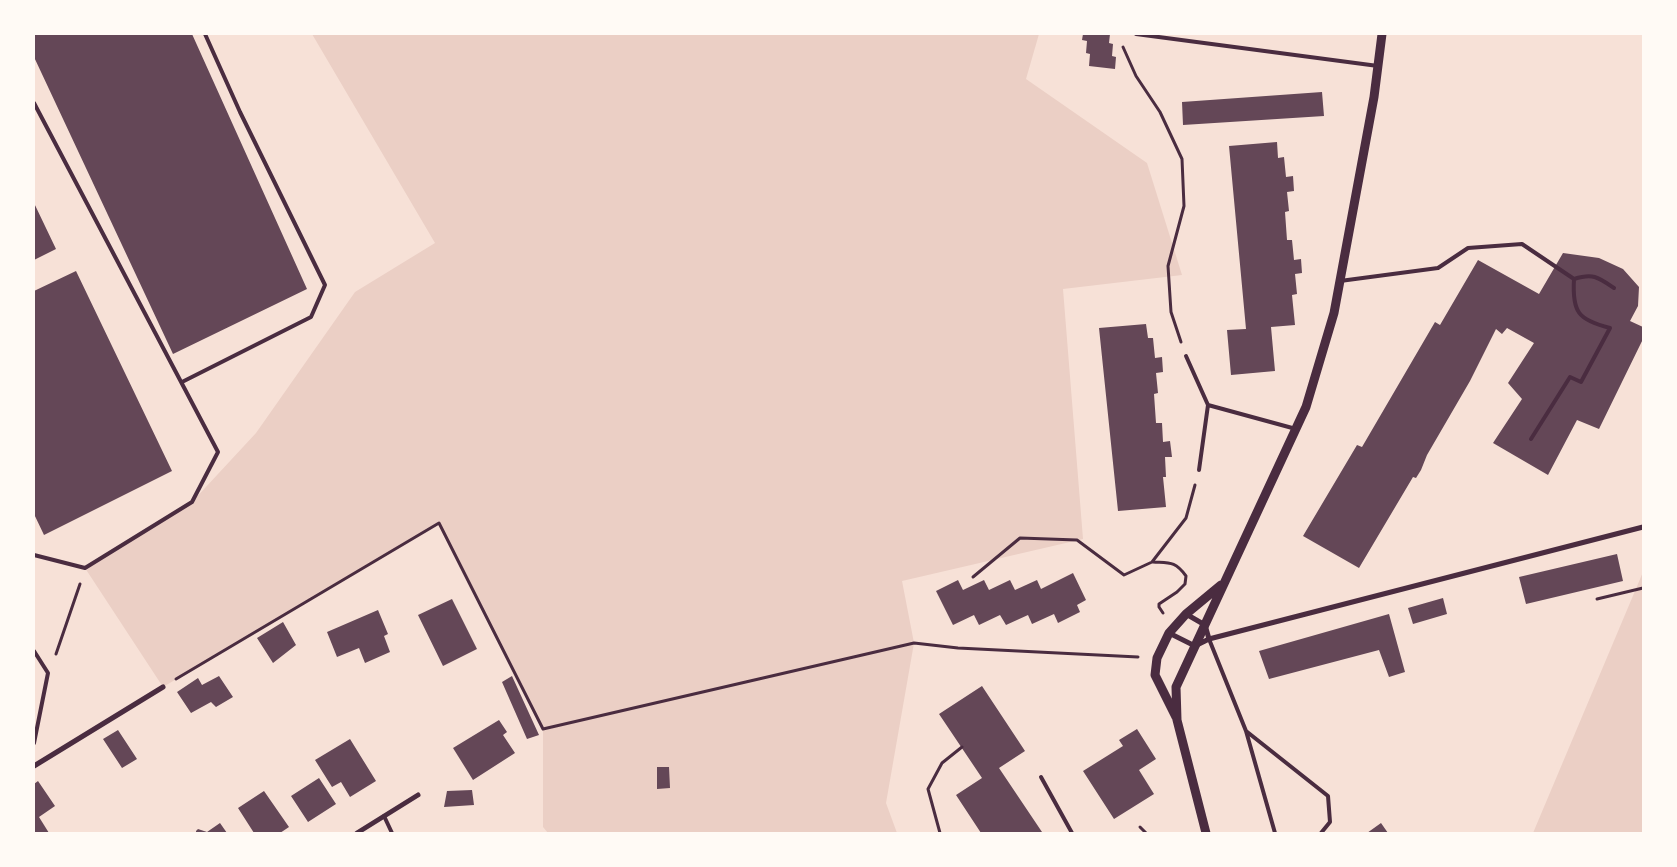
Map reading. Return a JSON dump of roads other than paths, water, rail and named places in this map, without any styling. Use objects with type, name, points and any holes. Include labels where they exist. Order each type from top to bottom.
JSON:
[{"type":"street","points":[[1177,720],[1176,687],[1306,407],[1333,318],[1374,96],[1382,34]]},
{"type":"street","points":[[1195,646],[1210,639],[1643,527]]},
{"type":"street","points":[[1206,833],[1177,720],[1155,675],[1157,658],[1169,633],[1186,614],[1223,584]]},
{"type":"street","points":[[1186,614],[1205,625],[1210,639]]},
{"type":"street","points":[[1169,633],[1195,646]]},
{"type":"street","points":[[34,766],[163,686]]},
{"type":"street","points":[[357,833],[418,795]]},
{"type":"lane","points":[[182,382],[311,317],[325,285],[240,112],[205,34]]},
{"type":"lane","points":[[1136,34],[1378,66]]},
{"type":"lane","points":[[34,102],[218,452],[192,502],[85,568],[34,554]]},
{"type":"lane","points":[[1340,281],[1438,268],[1468,248],[1522,244],[1574,279],[1588,275],[1603,280],[1614,288]]},
{"type":"lane","points":[[1531,439],[1570,377],[1581,382],[1610,328],[1586,320],[1578,312],[1573,293],[1574,279]]},
{"type":"lane","points":[[1186,356],[1208,405],[1199,470]]},
{"type":"lane","points":[[1208,405],[1296,429]]},
{"type":"lane","points":[[1210,639],[1246,731],[1275,833]]},
{"type":"lane","points":[[34,651],[48,673],[34,743]]},
{"type":"lane","points":[[1246,731],[1328,796],[1330,822],[1321,833]]},
{"type":"lane","points":[[1041,777],[1072,833]]},
{"type":"lane","points":[[384,816],[392,833]]}]
